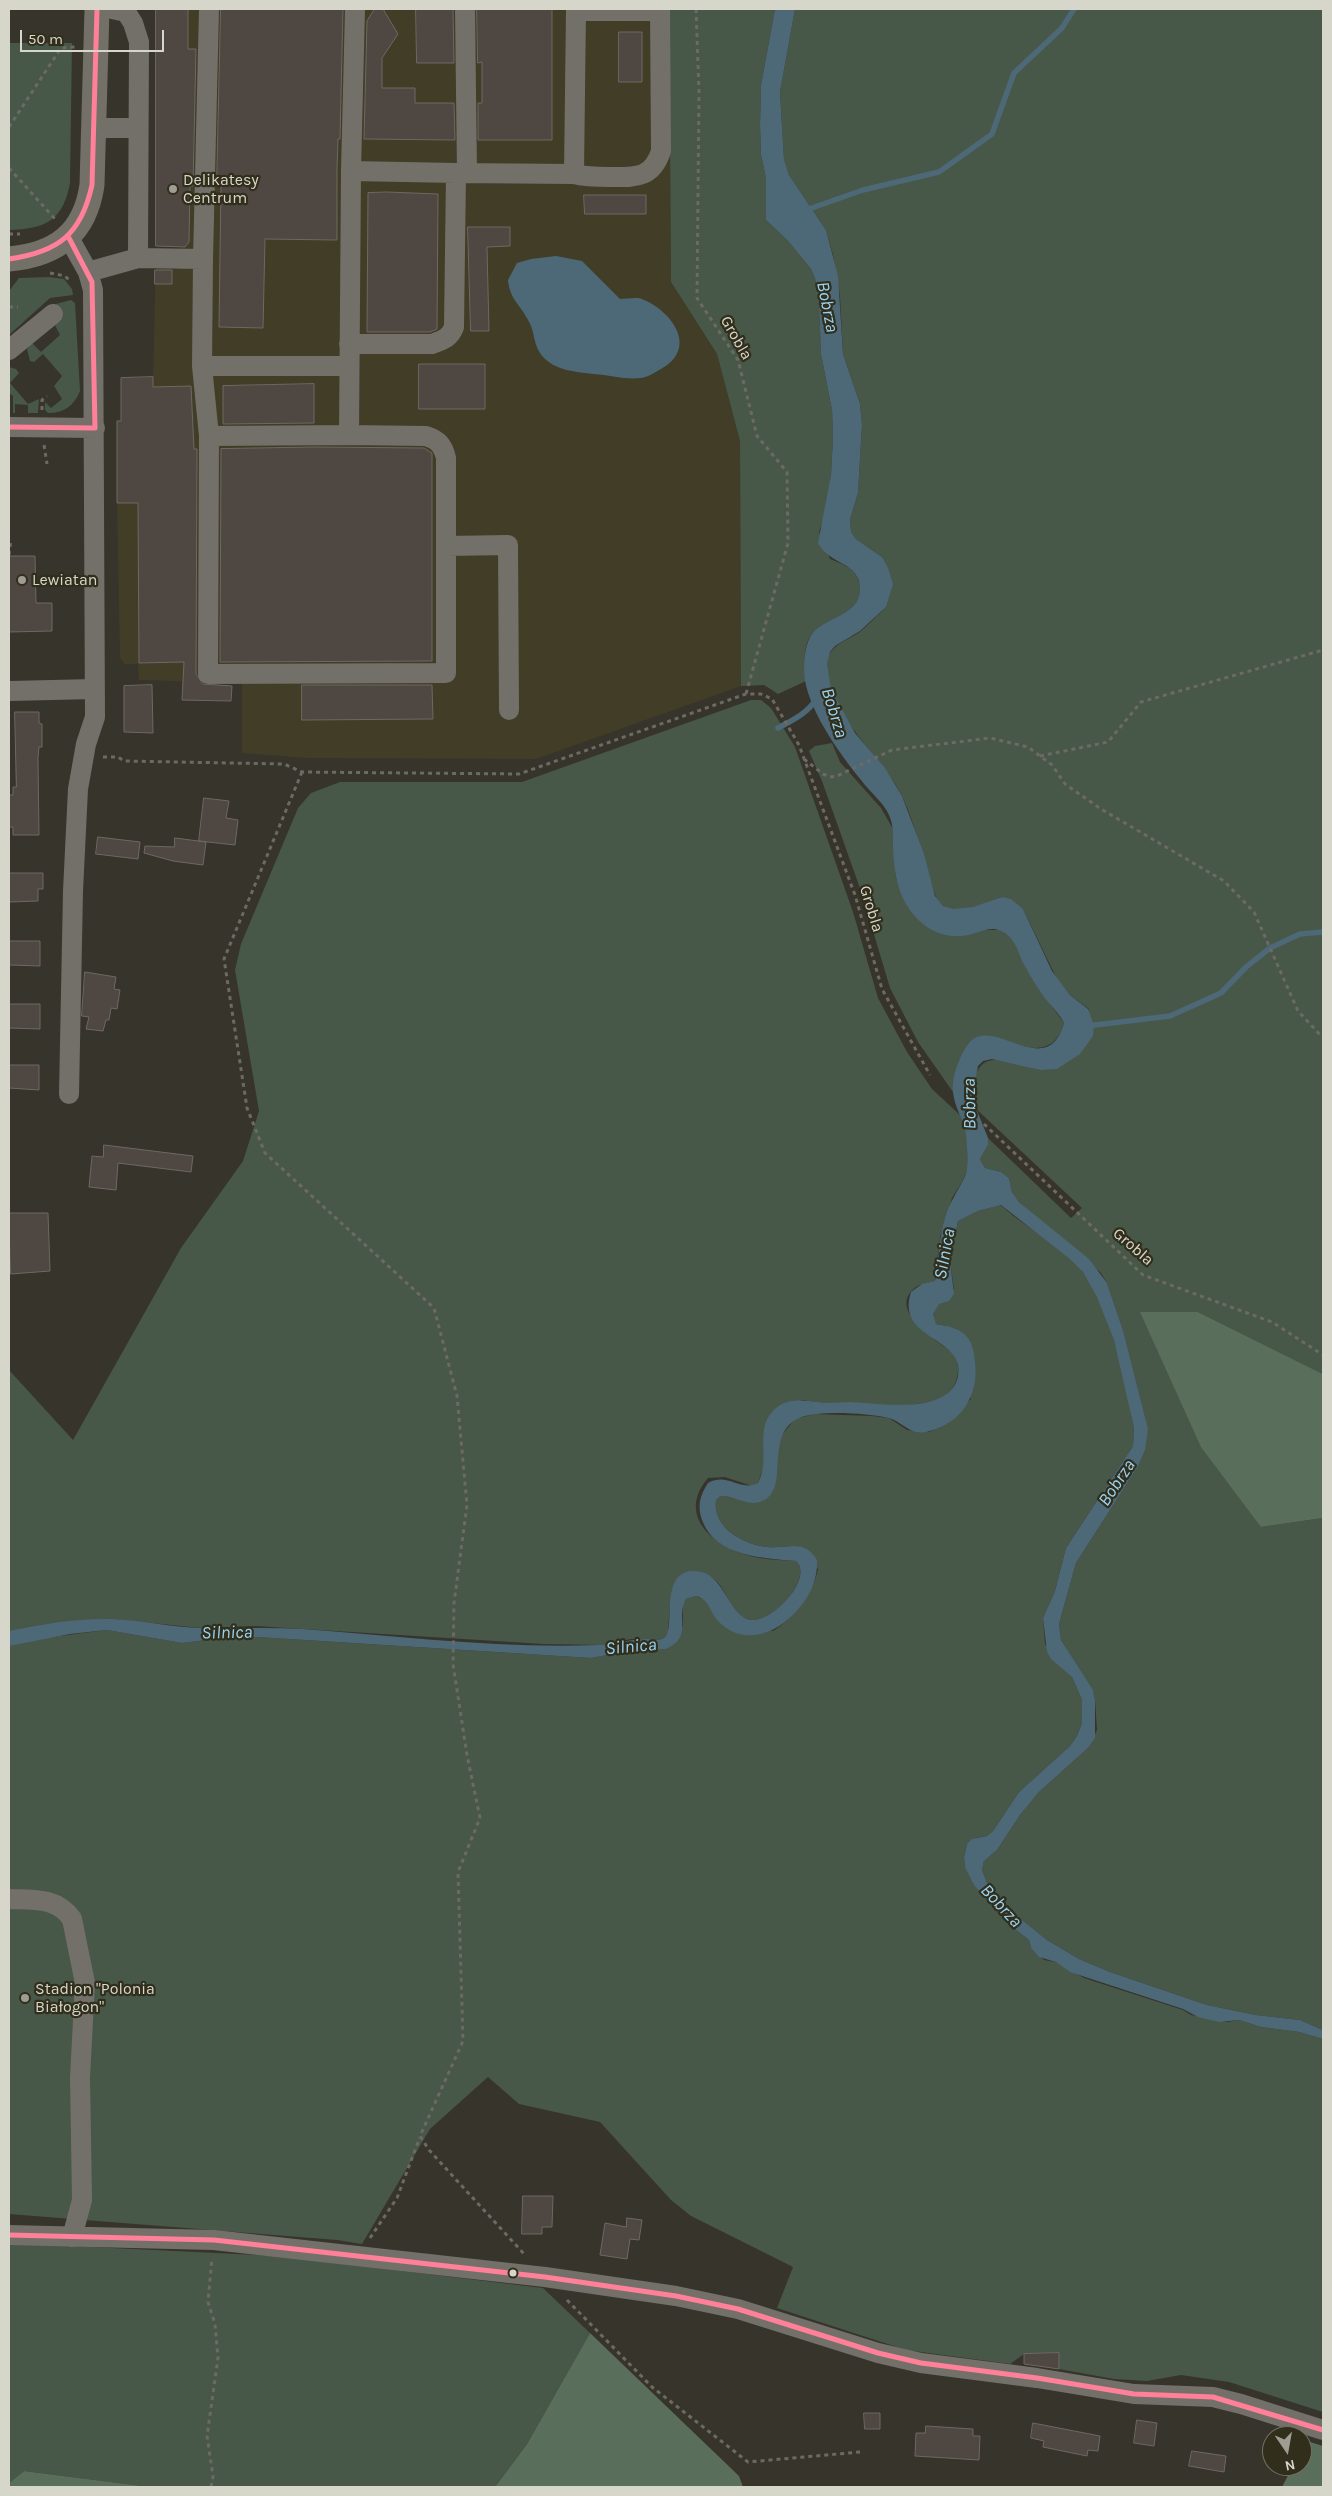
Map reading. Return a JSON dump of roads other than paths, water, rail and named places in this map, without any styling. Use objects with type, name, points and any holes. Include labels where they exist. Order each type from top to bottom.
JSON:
[{"type":"main road","points":[[9,259],[40,254],[56,247],[60,224],[83,217],[91,193],[97,9]]},
{"type":"street","points":[[112,9],[126,12],[137,33],[138,258]]},
{"type":"street","points":[[209,9],[202,366],[209,436],[208,674],[446,673],[446,458],[443,447],[437,440],[426,436],[209,436]]},
{"type":"street","points":[[349,436],[351,171],[355,9]]},
{"type":"street","points":[[349,344],[432,344],[444,340],[451,334],[454,327],[461,173],[465,9]]},
{"type":"street","points":[[351,171],[574,174],[585,177],[633,177],[647,173],[658,161],[661,151],[660,10],[576,10],[574,174]]},
{"type":"street","points":[[93,128],[138,128]]},
{"type":"street","points":[[60,224],[88,272],[93,300],[95,428],[95,717],[78,782],[73,882],[69,1094]]},
{"type":"street","points":[[88,272],[138,258],[204,260]]},
{"type":"street","points":[[9,350],[53,314]]},
{"type":"street","points":[[202,366],[349,366]]},
{"type":"street","points":[[9,427],[95,428]]},
{"type":"street","points":[[447,546],[508,545],[509,710]]},
{"type":"street","points":[[9,691],[95,689]]},
{"type":"street","points":[[9,1899],[46,1901],[58,1904],[67,1911],[72,1919],[86,1983],[80,2077],[82,2200],[72,2237]]},
{"type":"street","points":[[9,2235],[214,2240],[546,2277],[676,2296],[738,2309],[878,2353],[921,2363],[1038,2378],[1134,2394],[1213,2397],[1323,2430]]},
{"type":"water","points":[[775,9],[795,9],[780,92],[784,159],[789,175],[826,230],[838,276],[843,354],[860,404],[862,425],[858,493],[850,519],[851,532],[856,539],[882,557],[893,584],[886,607],[860,631],[835,646],[830,652],[827,664],[831,689],[855,733],[885,768],[902,796],[924,854],[935,896],[943,906],[953,909],[973,907],[1002,897],[1011,899],[1023,909],[1052,971],[1070,995],[1088,1009],[1094,1026],[1093,1036],[1080,1054],[1057,1069],[1040,1070],[992,1059],[983,1061],[978,1066],[972,1098],[988,1138],[988,1145],[980,1159],[985,1168],[1001,1172],[1009,1178],[1012,1192],[1019,1202],[1089,1259],[1107,1283],[1123,1330],[1148,1429],[1145,1450],[1137,1468],[1076,1563],[1059,1624],[1061,1640],[1093,1690],[1095,1700],[1095,1738],[1088,1748],[1039,1792],[1020,1815],[997,1850],[984,1861],[982,1870],[988,1885],[1016,1915],[1047,1940],[1079,1959],[1110,1972],[1207,2005],[1256,2015],[1300,2020],[1323,2030],[1323,2039],[1299,2032],[1261,2027],[1239,2020],[1219,2022],[1198,2017],[1183,2009],[1070,1972],[1056,1962],[1039,1957],[1031,1948],[1029,1940],[1007,1923],[974,1885],[965,1867],[964,1857],[967,1844],[972,1839],[987,1836],[993,1831],[1019,1792],[1070,1746],[1077,1736],[1082,1723],[1082,1700],[1072,1677],[1051,1659],[1047,1652],[1043,1618],[1055,1591],[1066,1548],[1133,1446],[1134,1428],[1114,1340],[1097,1297],[1083,1272],[1070,1259],[1001,1205],[978,1211],[958,1221],[950,1261],[954,1294],[949,1301],[939,1304],[933,1314],[936,1324],[961,1331],[969,1340],[973,1349],[976,1374],[974,1385],[971,1396],[960,1414],[942,1427],[923,1432],[912,1431],[889,1418],[869,1415],[832,1413],[802,1417],[790,1425],[782,1435],[775,1486],[770,1496],[755,1503],[725,1496],[720,1496],[716,1500],[716,1510],[719,1518],[731,1533],[758,1546],[801,1547],[812,1553],[817,1560],[816,1576],[811,1590],[793,1615],[776,1628],[756,1635],[736,1633],[718,1621],[707,1603],[696,1596],[686,1599],[682,1613],[682,1632],[674,1644],[666,1649],[591,1658],[257,1637],[229,1637],[182,1643],[107,1630],[70,1634],[9,1646],[9,1631],[87,1619],[124,1620],[187,1627],[303,1629],[488,1644],[561,1646],[598,1645],[641,1639],[659,1640],[665,1637],[668,1632],[670,1601],[675,1581],[682,1574],[692,1571],[703,1572],[712,1577],[736,1611],[743,1617],[752,1620],[761,1619],[780,1607],[789,1598],[800,1578],[800,1568],[796,1561],[769,1559],[742,1553],[718,1542],[708,1532],[700,1515],[700,1501],[708,1483],[722,1480],[745,1485],[758,1483],[763,1465],[764,1427],[773,1411],[785,1403],[798,1401],[911,1404],[928,1402],[942,1397],[952,1389],[958,1376],[958,1363],[952,1353],[921,1330],[913,1320],[909,1308],[911,1292],[922,1284],[935,1281],[944,1221],[967,1169],[965,1129],[953,1092],[953,1080],[957,1066],[962,1053],[969,1043],[979,1036],[992,1036],[1033,1048],[1045,1047],[1056,1040],[1064,1023],[1037,987],[1014,943],[1005,933],[991,929],[962,936],[952,936],[934,931],[918,920],[912,913],[906,904],[896,877],[891,819],[884,806],[864,784],[834,743],[817,714],[806,685],[805,658],[810,637],[815,630],[853,606],[858,599],[860,590],[859,581],[855,574],[829,556],[818,543],[831,475],[833,437],[832,410],[821,354],[819,305],[815,278],[811,269],[788,241],[766,220],[766,178],[761,155],[761,85]]},
{"type":"water","points":[[556,256],[582,261],[620,299],[642,299],[663,312],[677,331],[680,341],[678,351],[672,360],[648,376],[629,378],[568,370],[555,366],[544,358],[540,353],[525,315],[511,292],[508,280],[517,263]]},
{"type":"waterway","points":[[806,210],[863,190],[939,172],[992,134],[1014,73],[1062,28],[1074,9]]},
{"type":"waterway","name":"Bobrza","points":[[778,728],[805,712],[817,698]]},
{"type":"waterway","points":[[1087,1026],[1170,1016],[1221,993],[1246,967],[1270,948],[1300,934],[1323,932]]},
{"type":"place","name":"Delikatesy Centrum","points":[[173,189]]},
{"type":"place","name":"Lewiatan","points":[[22,580]]},
{"type":"place","name":"Stadion \"Polonia Białogon\"","points":[[25,1998]]},
{"type":"water label","name":"Silnica","points":[[945,1254]]},
{"type":"water label","name":"Silnica","points":[[227,1633]]},
{"type":"water label","name":"Silnica","points":[[631,1647]]}]
